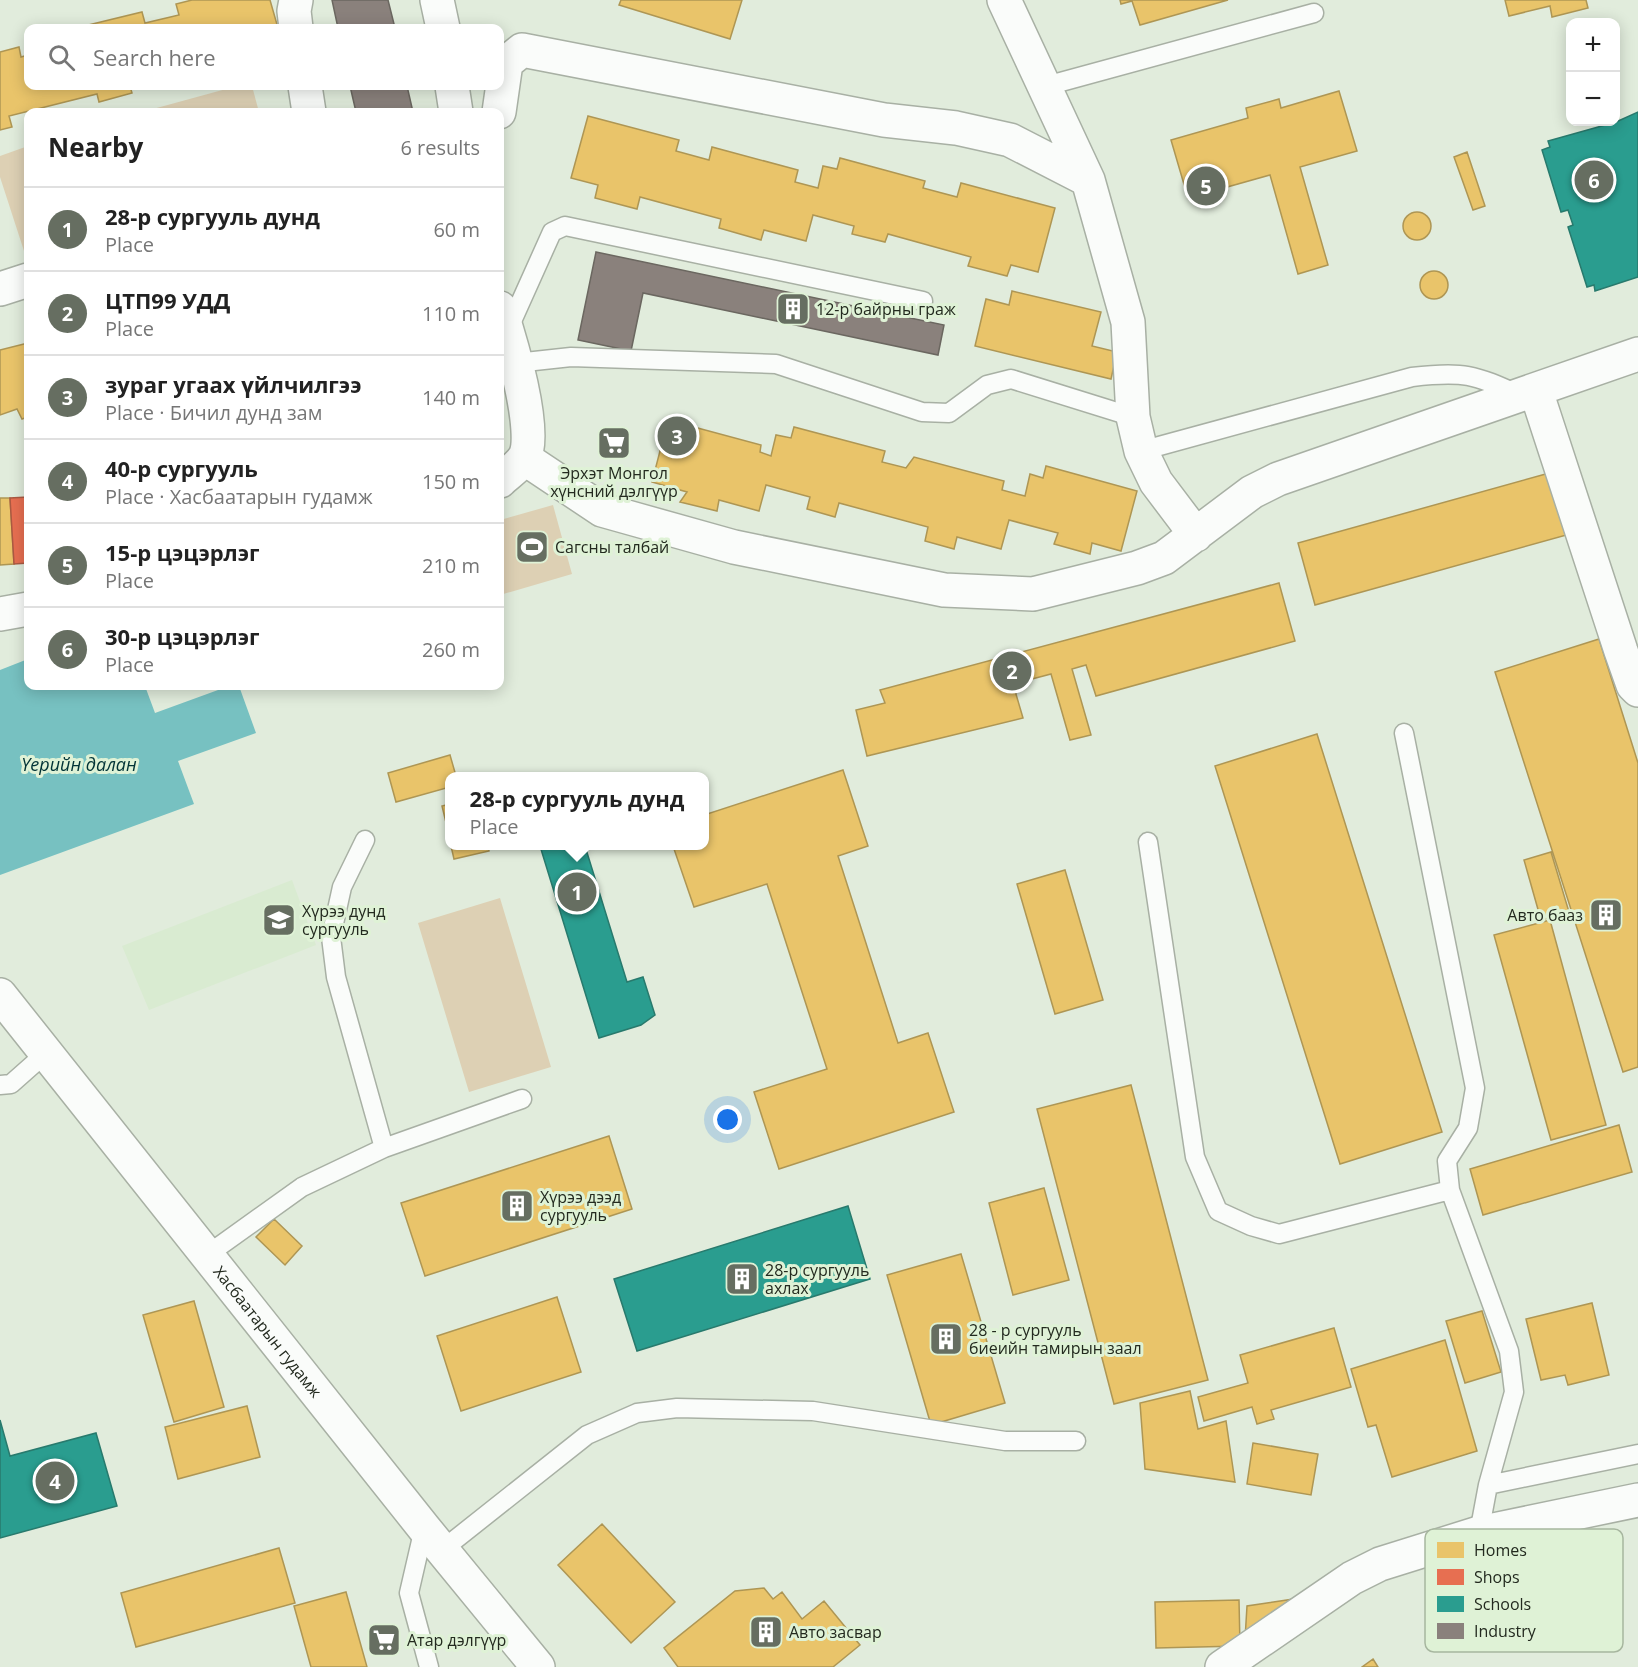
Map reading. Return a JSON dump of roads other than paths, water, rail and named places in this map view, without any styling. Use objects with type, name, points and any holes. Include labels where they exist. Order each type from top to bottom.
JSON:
[{"type":"street","points":[[437,0],[442,24]]},
{"type":"street","points":[[1004,0],[1088,180],[1128,322],[1133,417],[1141,451],[1156,482],[1196,535]]},
{"type":"street","points":[[504,77],[506,63],[522,50],[884,120],[956,128],[1010,140],[1088,180]]},
{"type":"street","points":[[306,90],[308,108]]},
{"type":"street","points":[[453,90],[455,108]]},
{"type":"street","points":[[500,108],[502,90]]},
{"type":"street","points":[[0,289],[24,281]]},
{"type":"street","points":[[504,477],[524,458],[529,431],[507,341]]},
{"type":"street","points":[[524,458],[602,510],[734,547],[944,590],[1033,594],[1137,568],[1164,558],[1252,492],[1278,479],[1638,354]]},
{"type":"street","points":[[1528,393],[1633,684],[1638,690]]},
{"type":"street","points":[[0,614],[24,610]]},
{"type":"street","name":"Хасбаатарын гудамж","points":[[0,995],[433,1539],[538,1667]]},
{"type":"street","points":[[1498,1529],[1638,1500]]},
{"type":"street","points":[[1222,1667],[1352,1578],[1380,1564],[1425,1550]]},
{"type":"lane","points":[[1046,86],[1314,13]]},
{"type":"lane","points":[[923,301],[565,226],[552,232],[507,341],[571,357],[776,364],[922,412],[949,413],[987,385],[1011,379],[1133,417]]},
{"type":"lane","points":[[1141,451],[1412,377],[1451,373],[1482,377],[1528,393]]},
{"type":"lane","points":[[1404,733],[1475,1088],[1468,1128],[1447,1161],[1450,1190],[1509,1352],[1514,1392],[1488,1485],[1480,1529]]},
{"type":"lane","points":[[364,840],[342,887],[331,938],[336,977],[384,1148]]},
{"type":"lane","points":[[1148,842],[1195,1157],[1218,1211],[1251,1226],[1279,1234],[1450,1190]]},
{"type":"lane","points":[[0,1085],[11,1084],[46,1053]]},
{"type":"lane","points":[[207,1255],[302,1187],[384,1148],[522,1099]]},
{"type":"lane","points":[[429,1667],[409,1593],[433,1539],[587,1435],[637,1413],[677,1408],[813,1411],[1005,1441],[1076,1441]]},
{"type":"lane","points":[[1488,1485],[1638,1454]]},
{"type":"water","name":"Үерийн далан","points":[[24,661],[24,690],[146,690],[155,713],[218,690],[240,690],[256,733],[178,761],[194,804],[0,875],[0,670]]},
{"type":"place","name":"30-р цэцэрлэг","points":[[1594,180]]},
{"type":"place","name":"15-р цэцэрлэг","points":[[1206,186]]},
{"type":"place","name":"12-р байрны граж","points":[[793,309]]},
{"type":"place","name":"зураг угаах үйлчилгээ","points":[[677,436]]},
{"type":"place","name":"Эрхэт Монгол хүнсний дэлгүүр","points":[[614,443]]},
{"type":"place","name":"Сагсны талбай","points":[[532,547]]},
{"type":"place","name":"ЦТП99 УДД","points":[[1012,671]]},
{"type":"place","name":"28-р сургууль дунд","points":[[577,892]]},
{"type":"place","name":"Авто бааз","points":[[1606,915]]},
{"type":"place","name":"Хүрээ дунд сургууль","points":[[279,920]]},
{"type":"place","name":"Хүрээ дээд сургууль","points":[[517,1206]]},
{"type":"place","name":"28-р сургууль ахлах","points":[[742,1279]]},
{"type":"place","name":"28 - р сургууль биеийн тамирын заал","points":[[946,1339]]},
{"type":"place","name":"40-р сургууль","points":[[55,1481]]},
{"type":"place","name":"Авто засвар","points":[[766,1632]]},
{"type":"place","name":"Атар дэлгүүр","points":[[384,1640]]}]
